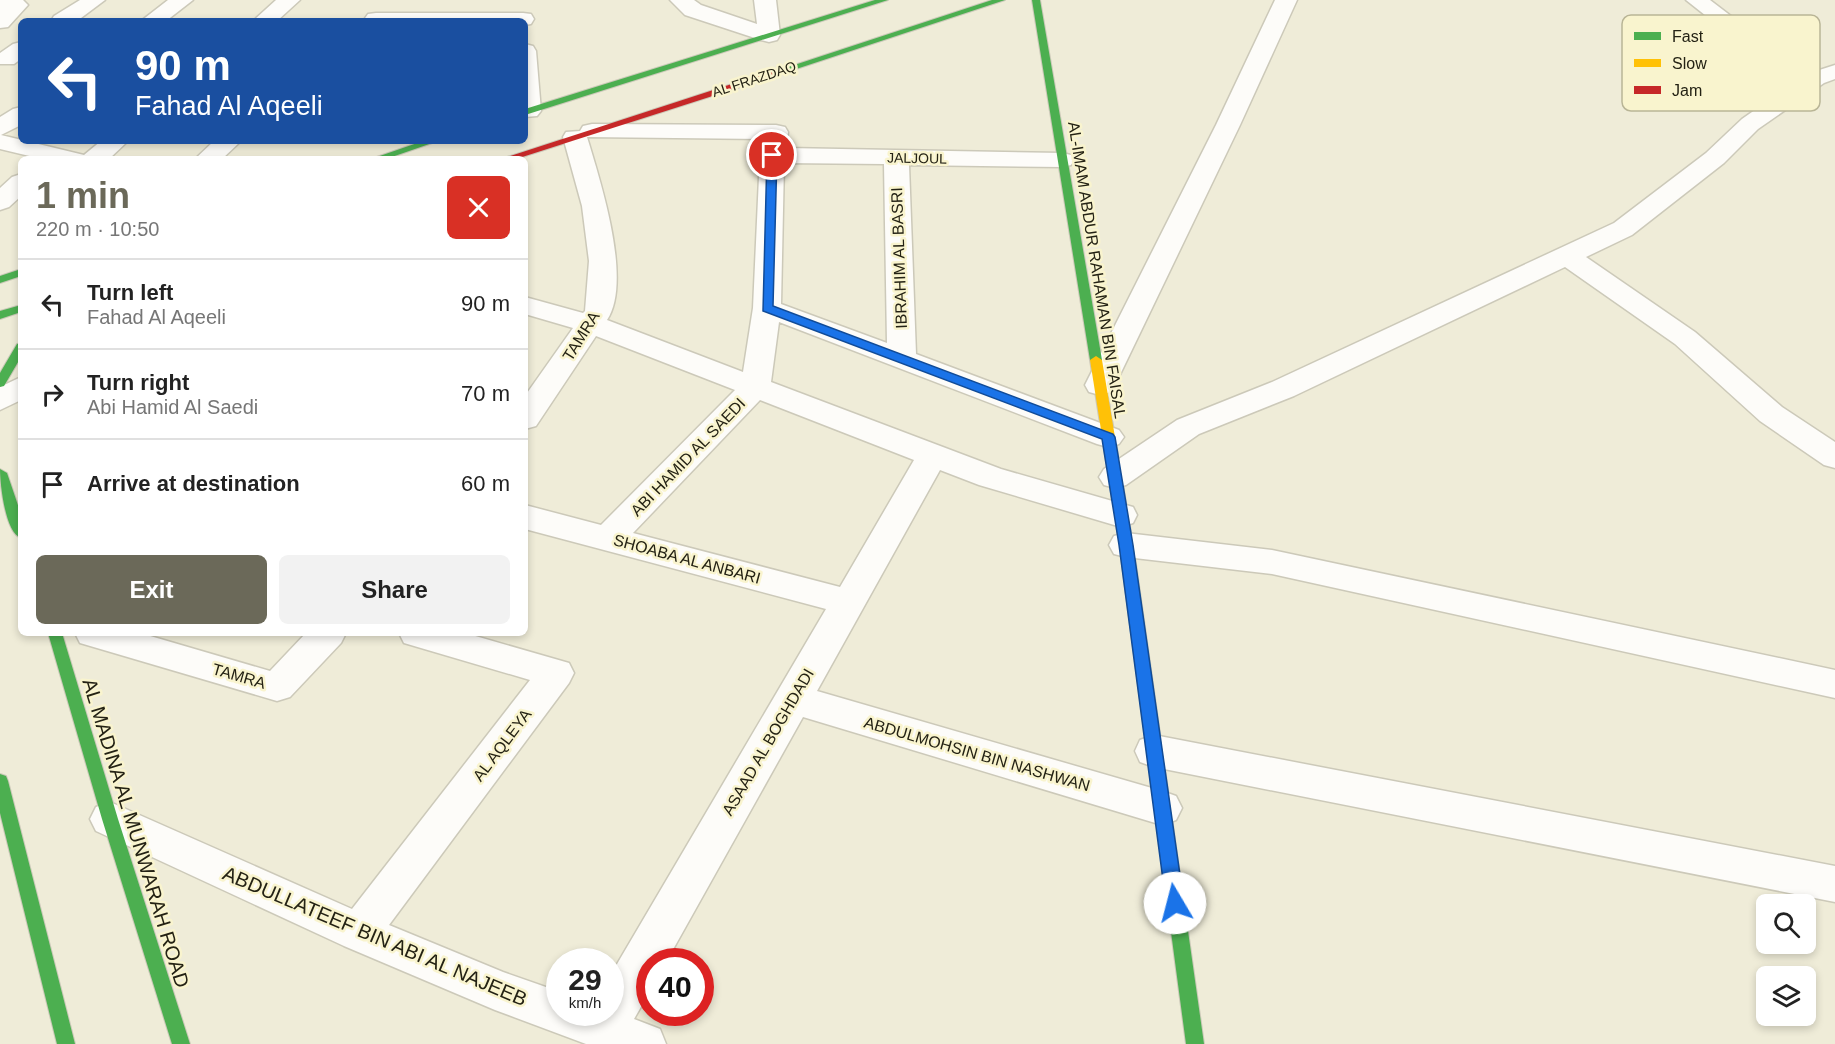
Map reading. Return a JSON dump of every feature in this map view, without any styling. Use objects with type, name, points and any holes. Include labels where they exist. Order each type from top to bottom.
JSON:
[{"type":"main road","points":[[528,111],[882,0]]},
{"type":"main road","name":"AL FRAZDAQ","points":[[515,156],[1001,0]]},
{"type":"main road","name":"AL-IMAM ABDUR RAHAMAN BIN FAISAL","points":[[1036,0],[1124,530],[1195,1044]]},
{"type":"main road","points":[[386,156],[424,144]]},
{"type":"main road","points":[[0,280],[18,273]]},
{"type":"main road","points":[[0,315],[18,309]]},
{"type":"main road","points":[[0,383],[18,352]]},
{"type":"main road","points":[[0,473],[18,524]]},
{"type":"main road","name":"AL MADINA AL MUNWARAH ROAD","points":[[56,636],[110,819],[181,1044]]},
{"type":"main road","points":[[0,781],[66,1044]]},
{"type":"street","points":[[67,18],[94,0]]},
{"type":"street","points":[[156,18],[182,0]]},
{"type":"street","points":[[268,18],[289,0]]},
{"type":"street","points":[[681,0],[693,10],[769,35],[765,0]]},
{"type":"street","points":[[1100,386],[1228,125],[1286,0]]},
{"type":"street","points":[[1697,0],[1716,15]]},
{"type":"street","points":[[0,22],[16,3]]},
{"type":"street","points":[[405,18],[522,14]]},
{"type":"street","points":[[1820,77],[1835,72]]},
{"type":"street","points":[[1114,477],[1188,427],[1284,389],[1623,229],[1715,158],[1750,124],[1768,111]]},
{"type":"street","points":[[0,128],[18,116]]},
{"type":"street","name":"ABI HAMID AL SAEDI","points":[[583,134],[776,132],[772,155],[767,308],[755,388],[608,539]]},
{"type":"street","name":"TAMRA","points":[[528,415],[599,311],[603,261],[583,134]]},
{"type":"street","points":[[0,142],[54,156]]},
{"type":"street","points":[[98,156],[112,144]]},
{"type":"street","points":[[211,156],[225,144]]},
{"type":"street","name":"JALJOUL","points":[[772,155],[1062,160]]},
{"type":"street","name":"IBRAHIM AL BASRI","points":[[896,157],[902,358]]},
{"type":"street","points":[[0,202],[18,185]]},
{"type":"street","points":[[1567,256],[1685,338],[1771,414],[1835,457]]},
{"type":"street","points":[[528,305],[590,324],[1124,530],[1835,684]]},
{"type":"street","points":[[767,308],[1108,437]]},
{"type":"street","points":[[0,400],[18,389]]},
{"type":"street","name":"ASAAD AL BOGHDADI","points":[[604,1029],[933,455]]},
{"type":"street","name":"SHOABA AL ANBARI","points":[[528,518],[848,602]]},
{"type":"street","name":"TAMRA","points":[[103,636],[277,687],[325,636]]},
{"type":"street","name":"AL AQLEYA","points":[[359,932],[556,673],[427,636]]},
{"type":"street","name":"ABDULMOHSIN BIN NASHWAN","points":[[793,699],[1162,808]]},
{"type":"street","points":[[1154,751],[1835,884]]},
{"type":"street","name":"ABDULLATEEF BIN ABI AL NAJEEB","points":[[110,819],[359,932],[495,990],[644,1044]]},
{"type":"traffic: fast","points":[[528,111],[884,0]]},
{"type":"traffic: fast","points":[[772,74],[1001,0]]},
{"type":"traffic: fast","points":[[1036,0],[1096,360]]},
{"type":"traffic: fast","points":[[386,156],[424,144]]},
{"type":"traffic: fast","points":[[0,280],[18,273]]},
{"type":"traffic: fast","points":[[0,315],[18,309]]},
{"type":"traffic: fast","points":[[0,383],[18,352]]},
{"type":"traffic: fast","points":[[0,473],[18,524]]},
{"type":"traffic: fast","points":[[1127,550],[1195,1044]]},
{"type":"traffic: fast","points":[[56,636],[110,819],[181,1044]]},
{"type":"traffic: fast","points":[[0,781],[66,1044]]},
{"type":"traffic: slow","points":[[1096,360],[1127,550]]},
{"type":"traffic: jam","points":[[515,156],[772,74]]},
{"type":"route","points":[[772,155],[767,308],[1108,437],[1126,545],[1175,903]]}]
